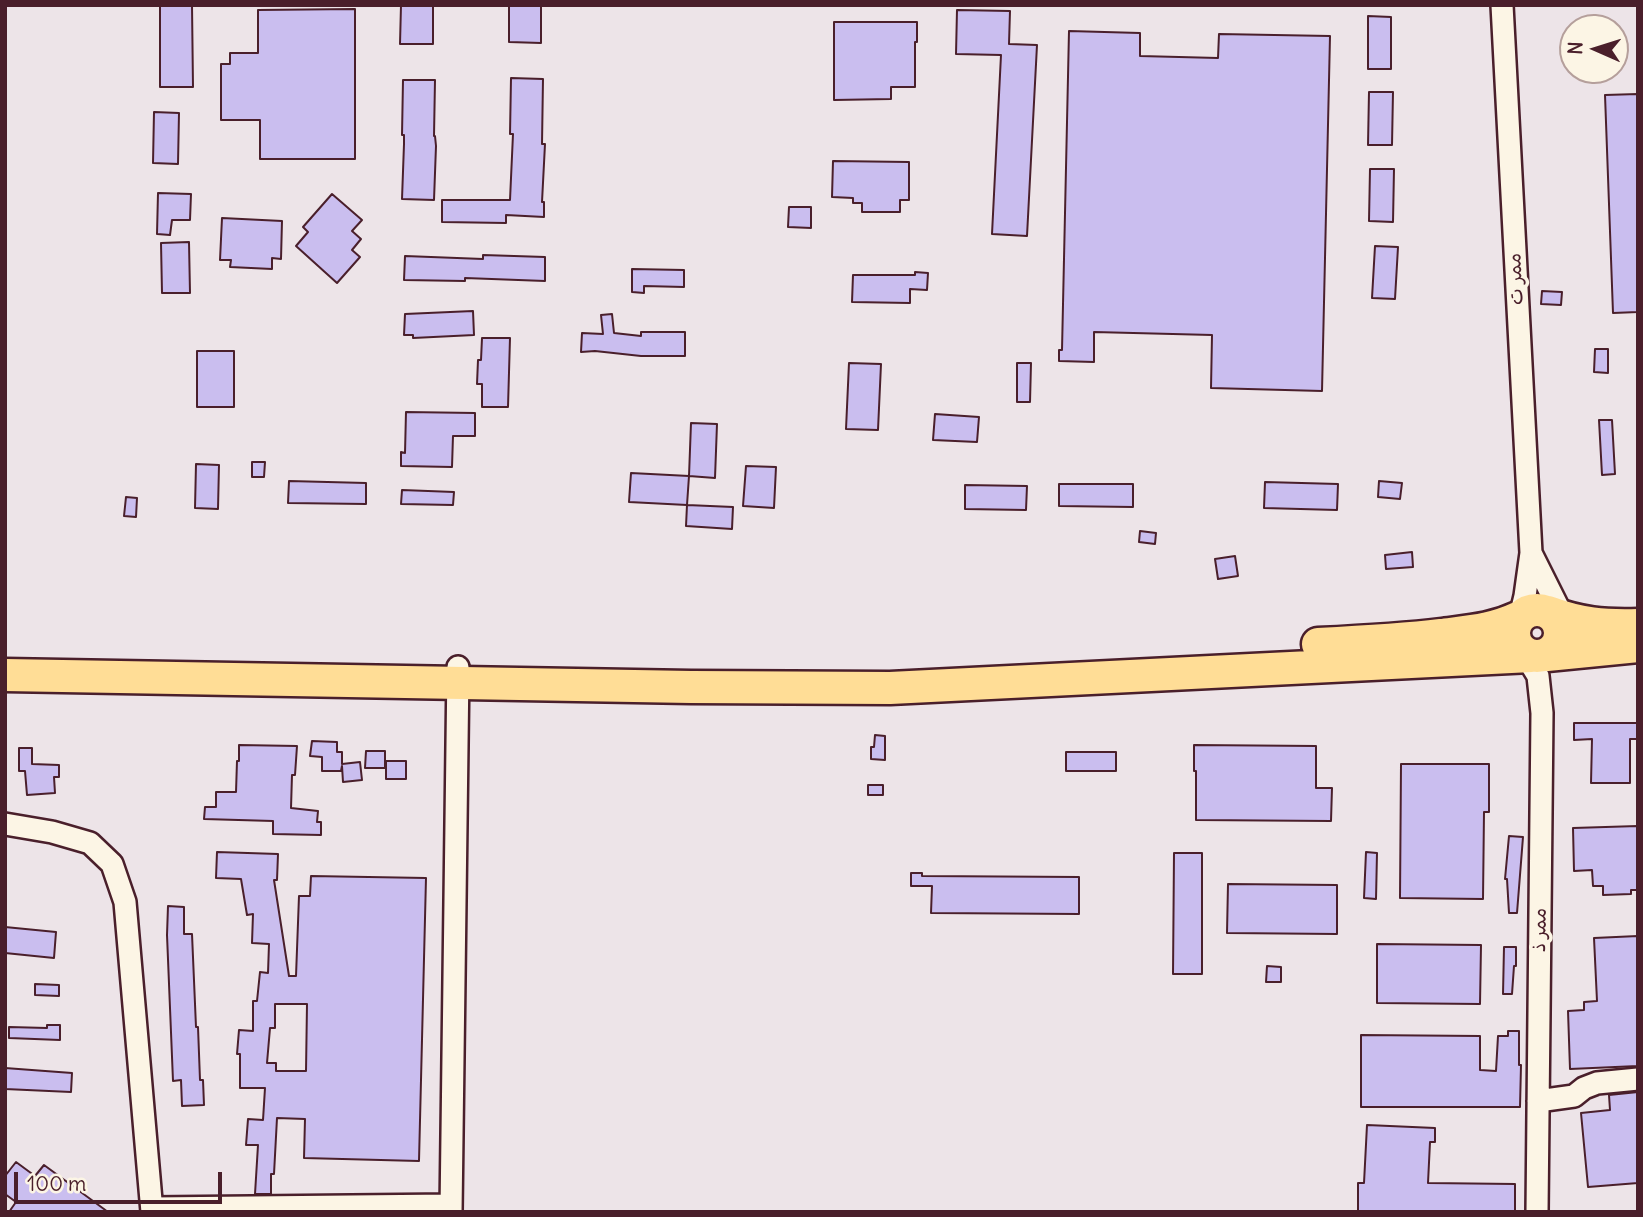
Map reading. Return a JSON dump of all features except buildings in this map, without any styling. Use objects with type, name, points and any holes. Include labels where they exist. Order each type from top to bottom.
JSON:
[{"type":"highway","points":[[1543,639],[1584,623],[1638,625]]},
{"type":"highway","points":[[5,659],[458,674],[691,687],[890,688],[1543,639],[1638,646]]},
{"type":"highway","points":[[5,675],[458,674]]},
{"type":"street","name":"ممر ت","points":[[1502,5],[1531,553],[1543,639]]},
{"type":"street","name":"ممر ت","points":[[1531,553],[1525,596],[1543,639]]},
{"type":"street","name":"ممر ذ","points":[[1537,1212],[1542,713],[1538,676],[1543,639]]},
{"type":"street","points":[[1542,713],[1543,639]]},
{"type":"street","points":[[5,824],[52,832],[90,843],[112,864],[125,902],[152,1210],[451,1208],[458,674]]},
{"type":"street","points":[[1538,1101],[1574,1096],[1597,1083],[1638,1079]]},
{"type":"shaded area","points":[[5,5],[1638,5],[1638,1212],[5,1212]]}]
